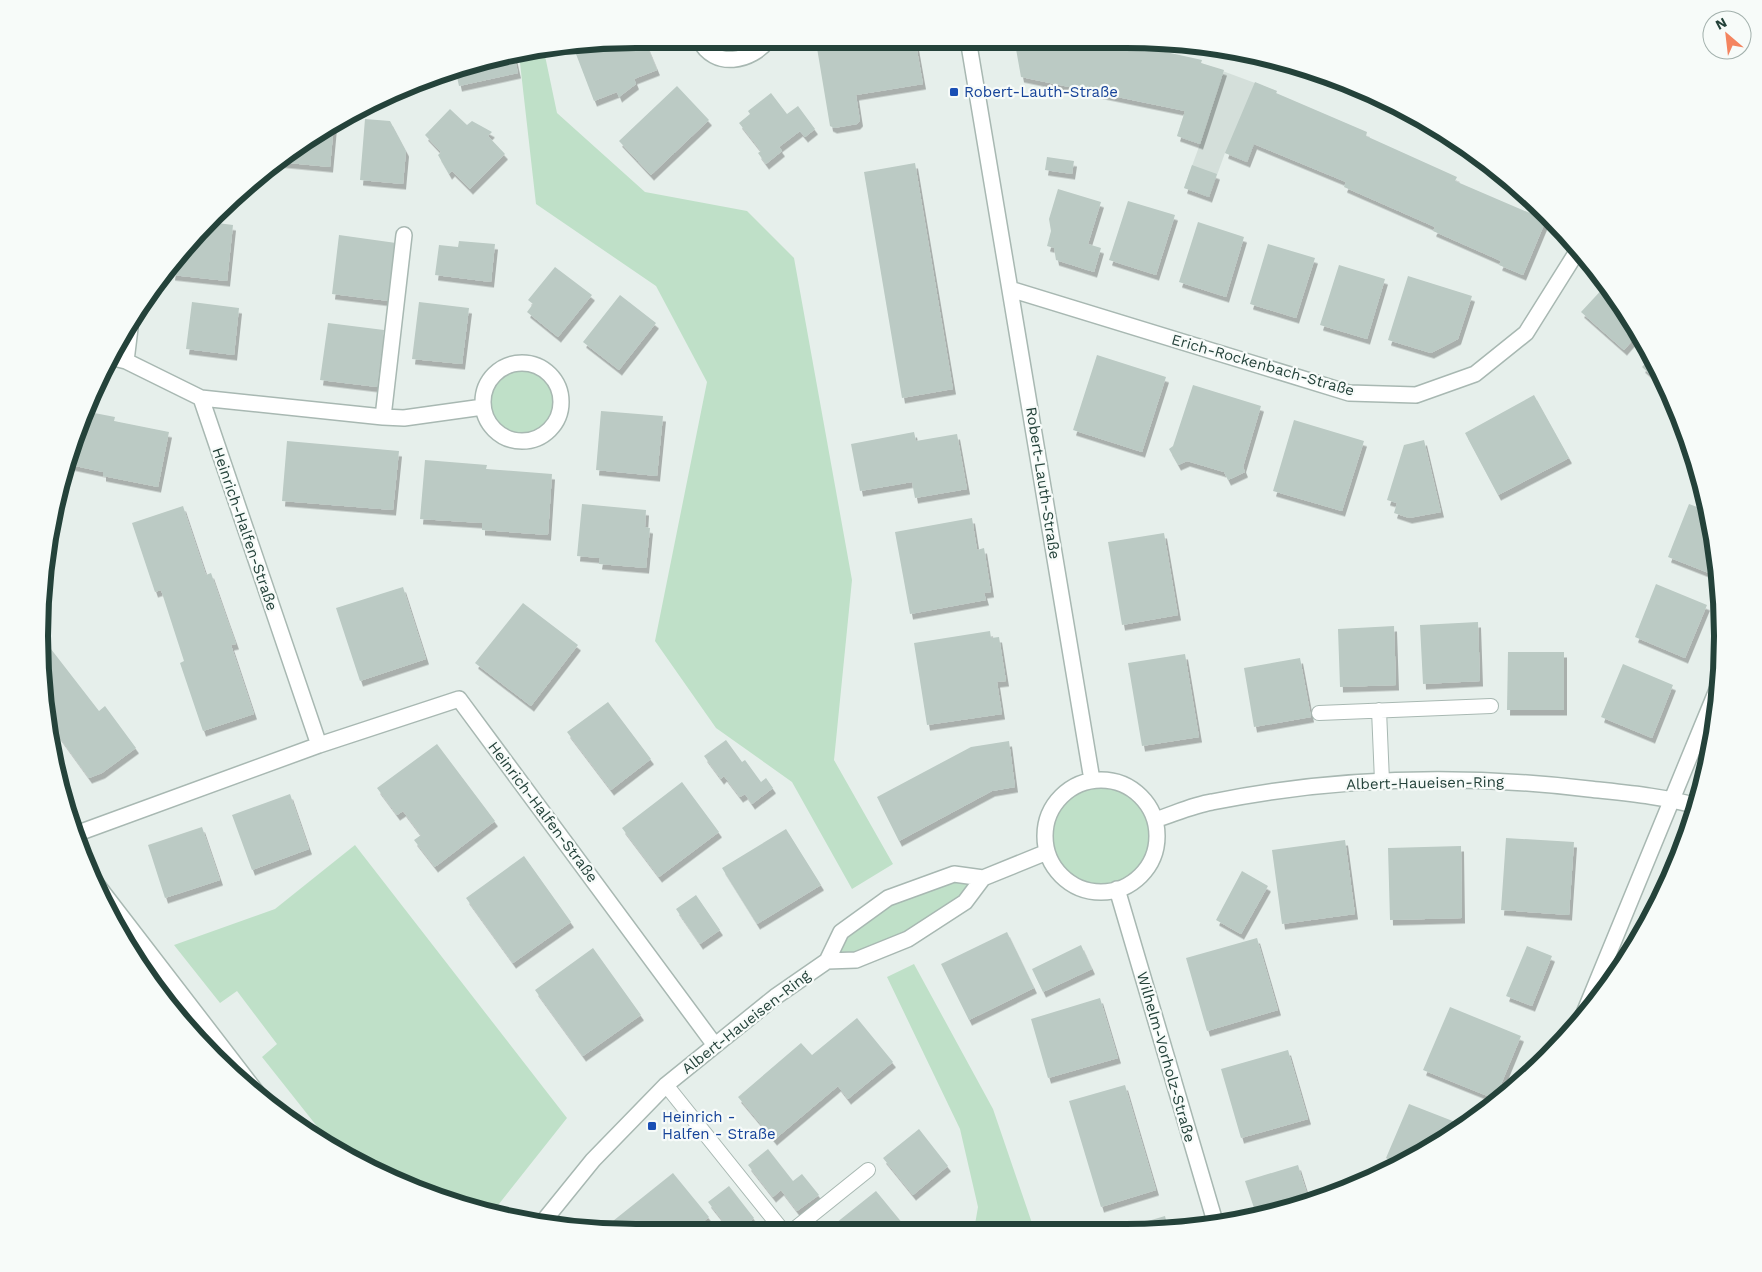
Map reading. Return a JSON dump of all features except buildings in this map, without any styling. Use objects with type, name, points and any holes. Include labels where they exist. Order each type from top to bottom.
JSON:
[{"type":"street","points":[[708,48],[711,52],[724,58],[737,60],[751,56],[762,48]]},
{"type":"street","name":"Robert-Lauth-Straße","points":[[970,48],[1092,780]]},
{"type":"street","points":[[383,417],[404,235]]},
{"type":"street","name":"Erich-Rockenbach-Straße","points":[[1010,289],[1349,392],[1416,395],[1476,374],[1526,333],[1574,256]]},
{"type":"street","points":[[126,362],[129,337]]},
{"type":"street","points":[[117,359],[201,398],[404,418],[483,407]]},
{"type":"street","points":[[523,363],[542,369],[556,382],[561,395],[559,413],[550,430],[540,437],[528,441],[516,441],[504,437],[494,430],[487,419],[483,407],[483,394],[488,382],[498,371],[509,364],[523,363]]},
{"type":"street","name":"Heinrich-Halfen-Straße","points":[[201,398],[319,745]]},
{"type":"street","name":"Heinrich-Halfen-Straße","points":[[81,832],[319,745],[459,699],[714,1044]]},
{"type":"street","points":[[1591,996],[1709,710]]},
{"type":"street","name":"Albert-Haueisen-Ring","points":[[1155,820],[1210,802],[1283,790],[1382,781],[1462,779],[1534,782],[1673,799],[1689,804]]},
{"type":"street","points":[[1092,780],[1108,780],[1124,784],[1137,793],[1148,805],[1155,820],[1156,844],[1153,857],[1139,877],[1117,889],[1092,891],[1080,888],[1060,874],[1047,852],[1046,828],[1053,806],[1063,794],[1077,785],[1092,780]]},
{"type":"street","points":[[983,878],[965,902],[908,939],[856,960],[827,961],[840,932],[888,898],[954,874],[983,878],[1047,852]]},
{"type":"street","name":"Wilhelm-Vorholz-Straße","points":[[1117,889],[1214,1217]]},
{"type":"street","points":[[112,903],[240,1071]]},
{"type":"street","name":"Albert-Haueisen-Ring","points":[[547,1217],[593,1160],[666,1085],[775,996],[827,961]]},
{"type":"lane","points":[[1319,713],[1491,706]]},
{"type":"lane","points":[[1379,710],[1382,781]]},
{"type":"lane","points":[[666,1085],[778,1224]]},
{"type":"lane","points":[[801,1224],[868,1170]]},
{"type":"shaded area","points":[[1201,63],[1277,91],[1247,162],[1225,153],[1209,197],[1184,188],[1200,144],[1177,136]]},
{"type":"green space","points":[[715,48],[755,48],[737,60]]},
{"type":"green space","points":[[545,55],[557,113],[645,192],[747,211],[794,258],[852,580],[834,760],[893,864],[852,889],[792,782],[716,728],[655,641],[707,382],[656,286],[536,204],[520,59]]},
{"type":"green space","points":[[522,363],[537,366],[550,374],[558,387],[561,402],[558,417],[550,430],[537,438],[522,441],[507,438],[494,430],[486,417],[483,402],[486,387],[494,374],[507,366]]},
{"type":"green space","points":[[1101,780],[1122,784],[1140,797],[1153,815],[1157,836],[1153,857],[1140,875],[1122,888],[1101,892],[1080,888],[1062,875],[1049,857],[1045,836],[1049,815],[1062,797],[1080,784]]},
{"type":"green space","points":[[355,845],[567,1118],[497,1207],[447,1193],[411,1180],[376,1164],[323,1134],[262,1057],[277,1044],[237,991],[220,1003],[174,945],[275,909]]},
{"type":"green space","points":[[954,874],[983,878],[908,939],[827,961],[841,932],[888,898]]},
{"type":"green space","points":[[914,964],[993,1109],[1032,1224],[975,1224],[978,1207],[960,1129],[887,977]]},
{"type":"place","name":"Robert-Lauth-Straße","points":[[954,92]]},
{"type":"place","name":"Heinrich - Halfen - Straße","points":[[652,1126]]}]
